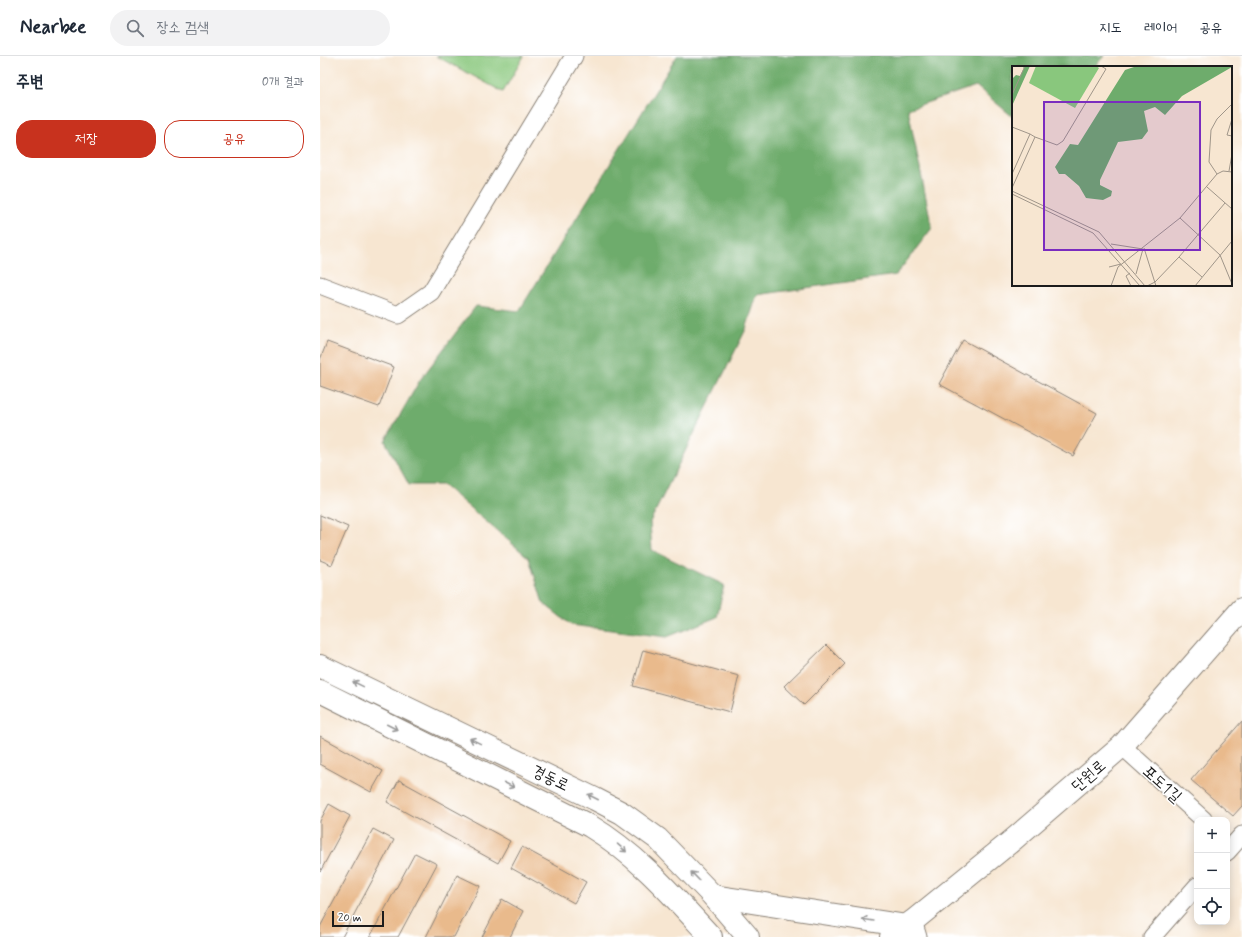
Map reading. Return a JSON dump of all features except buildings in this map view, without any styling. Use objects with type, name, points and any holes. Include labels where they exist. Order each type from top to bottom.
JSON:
[{"type":"street","points":[[320,285],[398,315],[431,292],[574,56]]},
{"type":"street","name":"단원로","points":[[906,932],[1122,746],[1242,609]]},
{"type":"street","name":"경동로","points":[[320,666],[595,798],[622,813],[658,839],[714,896],[748,937]]},
{"type":"street","name":"경동로","points":[[320,691],[583,822],[607,836],[652,875],[711,937]]},
{"type":"street","name":"포도1길","points":[[1122,746],[1201,817]]},
{"type":"street","points":[[1152,937],[1194,889]]},
{"type":"street","points":[[714,896],[906,932]]},
{"type":"green space","points":[[436,56],[524,56],[503,92]]},
{"type":"green space","points":[[677,56],[1104,56],[1095,66],[1012,66],[1012,116],[976,86],[908,109],[932,228],[896,275],[757,295],[746,329],[650,522],[652,550],[724,585],[717,617],[667,637],[571,625],[543,603],[529,558],[443,485],[409,485],[385,441],[420,380],[476,306],[519,311]]}]
